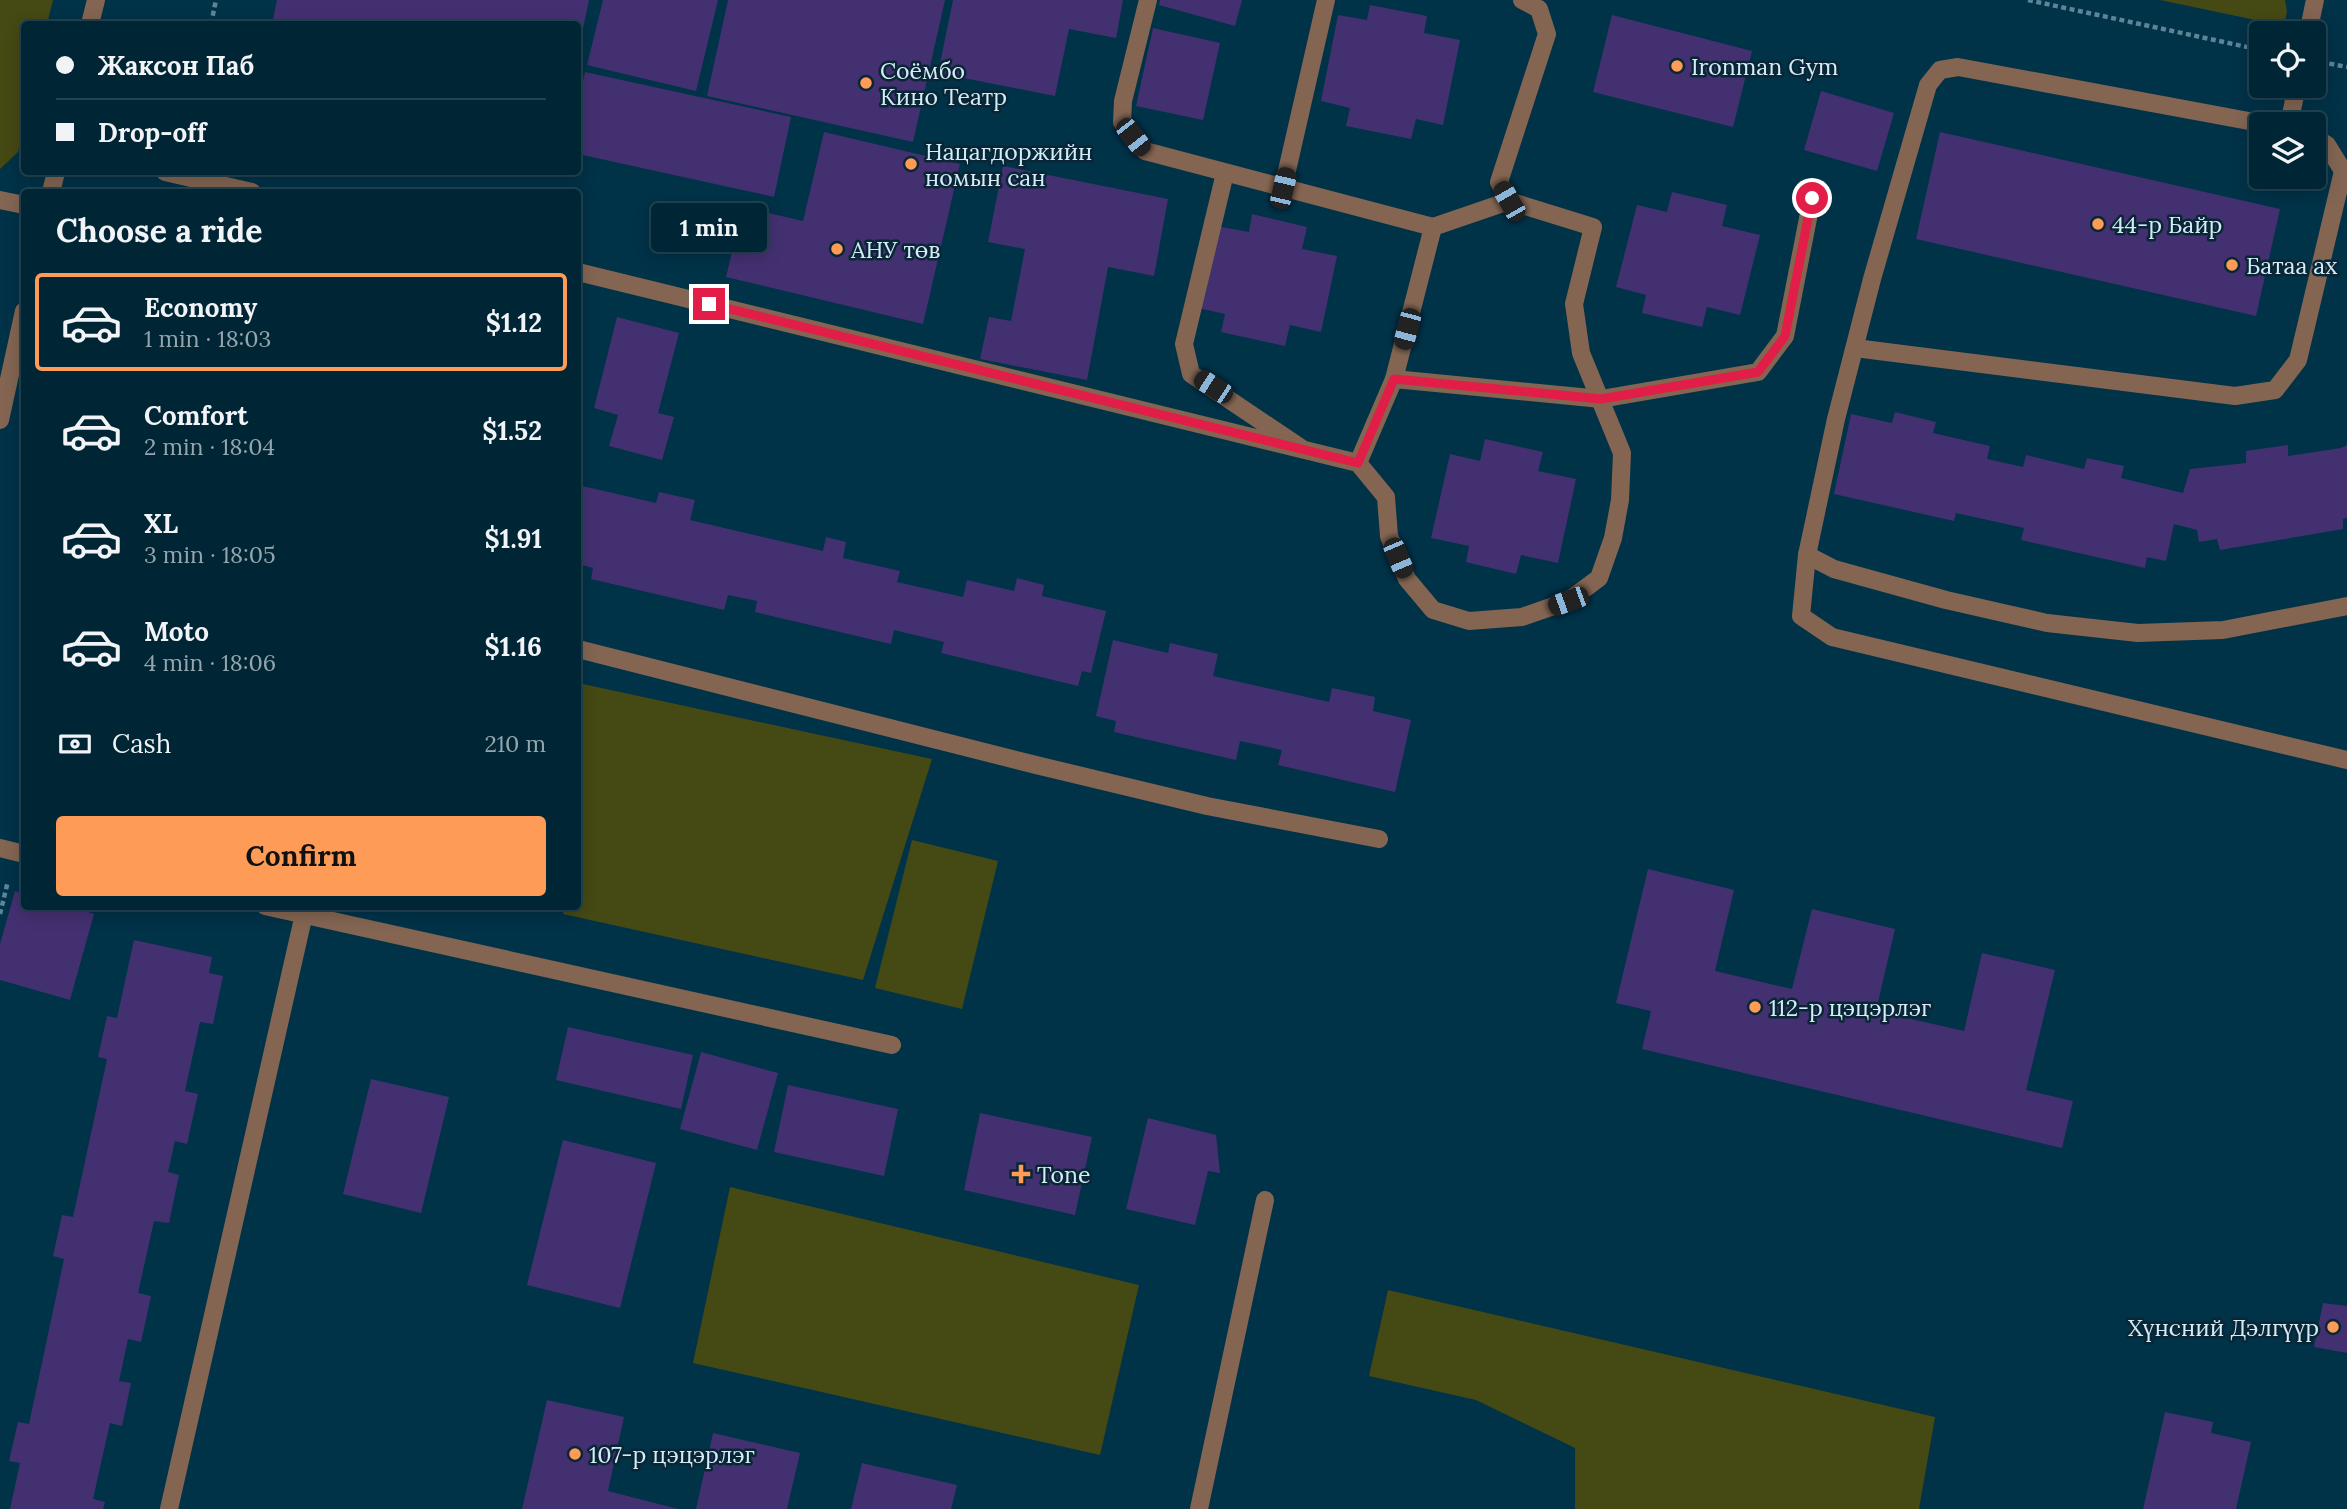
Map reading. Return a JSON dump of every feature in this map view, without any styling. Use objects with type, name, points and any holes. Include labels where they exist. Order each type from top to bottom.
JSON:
[{"type":"street","points":[[91,21],[96,0]]},
{"type":"street","points":[[581,273],[1358,463],[1386,497],[1389,536],[1407,579],[1433,610],[1469,621],[1522,618],[1568,601],[1599,578],[1613,538],[1620,500],[1622,453],[1581,353],[1574,304],[1592,227],[1509,201],[1433,227],[1145,151],[1122,122],[1122,101],[1148,0]]},
{"type":"street","points":[[1283,188],[1326,0]]},
{"type":"street","points":[[1509,201],[1499,182],[1547,34],[1539,9],[1522,0]]},
{"type":"street","points":[[2311,21],[2315,0]]},
{"type":"street","points":[[2249,121],[1958,67],[1940,70],[1928,85],[1836,419],[1807,555],[1801,616],[1832,637],[2347,760]]},
{"type":"street","points":[[1855,348],[2235,396],[2275,390],[2298,360],[2345,171],[2326,144]]},
{"type":"street","points":[[1225,173],[1184,344],[1191,373],[1304,450]]},
{"type":"street","points":[[178,175],[238,189]]},
{"type":"street","points":[[1394,379],[1601,399],[1758,372],[1785,336],[1812,198]]},
{"type":"street","points":[[0,200],[21,204]]},
{"type":"street","points":[[1358,463],[1394,379],[1433,227]]},
{"type":"street","points":[[0,420],[21,324]]},
{"type":"street","points":[[1807,555],[1834,569],[1945,600],[2047,623],[2138,633],[2223,630],[2347,606]]},
{"type":"street","points":[[581,650],[1049,769],[1207,806],[1379,839]]},
{"type":"street","points":[[0,848],[21,853]]},
{"type":"street","points":[[284,910],[892,1045]]},
{"type":"street","points":[[169,1509],[304,914]]},
{"type":"street","points":[[1199,1509],[1265,1199]]},
{"type":"path","points":[[212,21],[216,0]]},
{"type":"path","points":[[2028,0],[2249,47]]},
{"type":"path","points":[[2326,63],[2347,67]]},
{"type":"green space","points":[[0,0],[53,0],[48,21],[21,21],[21,138],[18,152],[0,169]]},
{"type":"green space","points":[[2160,0],[2285,0],[2285,21],[2260,21]]},
{"type":"green space","points":[[581,684],[932,759],[863,980],[563,914],[564,910],[581,910]]},
{"type":"green space","points":[[912,840],[998,861],[962,1009],[875,988]]},
{"type":"green space","points":[[730,1187],[1139,1285],[1100,1455],[693,1363]]},
{"type":"green space","points":[[1388,1290],[1935,1417],[1919,1509],[1575,1509],[1575,1448],[1476,1400],[1369,1376]]},
{"type":"building","points":[[277,0],[589,0],[581,38],[581,21],[273,21]]},
{"type":"building","points":[[603,0],[718,0],[696,91],[587,65]]},
{"type":"building","points":[[728,0],[945,0],[913,142],[707,96]]},
{"type":"building","points":[[953,0],[1123,0],[1116,38],[1069,29],[1055,96],[938,73]]},
{"type":"building","points":[[1160,0],[1242,0],[1235,26],[1159,5]]},
{"type":"building","points":[[1370,5],[1427,16],[1424,33],[1460,40],[1443,125],[1416,119],[1411,139],[1346,126],[1350,108],[1321,101],[1338,15],[1367,20]]},
{"type":"building","points":[[1612,15],[1752,51],[1733,127],[1593,92]]},
{"type":"building","points":[[1153,28],[1220,43],[1203,120],[1136,106]]},
{"type":"building","points":[[585,72],[791,117],[774,197],[581,155],[581,90]]},
{"type":"building","points":[[1821,91],[1894,113],[1877,171],[1804,150]]},
{"type":"building","name":"АНУ төв","points":[[824,132],[960,164],[923,324],[726,277],[743,207],[803,221]]},
{"type":"building","name":"44-р Байр","points":[[1940,132],[2280,209],[2256,316],[1916,239]]},
{"type":"building","points":[[1003,166],[1168,199],[1154,276],[1108,267],[1087,380],[980,359],[989,317],[1011,321],[1025,249],[988,242]]},
{"type":"building","points":[[1672,192],[1727,205],[1722,226],[1760,235],[1740,315],[1707,307],[1702,327],[1642,313],[1646,295],[1616,287],[1637,205],[1667,212]]},
{"type":"building","points":[[1252,214],[1307,227],[1302,249],[1337,256],[1321,332],[1290,325],[1285,346],[1221,332],[1225,314],[1198,308],[1216,226],[1249,232]]},
{"type":"building","points":[[617,317],[679,333],[658,413],[674,417],[662,460],[609,446],[618,415],[594,408]]},
{"type":"building","points":[[1895,412],[1936,422],[1933,433],[1990,446],[1987,459],[2023,467],[2026,455],[2084,469],[2087,458],[2124,466],[2121,478],[2183,493],[2190,469],[2246,463],[2246,451],[2288,445],[2288,456],[2347,445],[2347,518],[2343,519],[2343,529],[2220,550],[2217,539],[2199,542],[2197,530],[2174,524],[2166,561],[2147,557],[2145,568],[2021,540],[2024,528],[1956,513],[1954,521],[1834,494],[1851,414],[1892,423]]},
{"type":"building","points":[[1485,439],[1543,452],[1538,471],[1576,479],[1558,563],[1521,555],[1516,574],[1466,562],[1469,546],[1431,538],[1450,454],[1480,461]]},
{"type":"building","points":[[581,486],[656,503],[659,492],[695,500],[690,520],[823,551],[826,537],[846,542],[843,558],[900,571],[897,582],[963,597],[967,580],[1014,591],[1017,578],[1044,585],[1042,596],[1106,611],[1091,673],[1082,671],[1078,686],[941,653],[944,642],[894,630],[891,644],[755,612],[757,601],[728,595],[724,610],[591,579],[593,568],[581,565]]},
{"type":"building","points":[[1113,640],[1168,653],[1170,643],[1218,654],[1213,676],[1329,702],[1332,688],[1375,697],[1373,711],[1411,720],[1395,792],[1278,765],[1282,750],[1240,741],[1236,760],[1114,732],[1116,721],[1096,716]]},
{"type":"building","name":"112-р цэцэрлэг","points":[[1648,869],[1734,890],[1715,971],[1792,989],[1812,909],[1895,929],[1876,1011],[1964,1031],[1982,953],[2055,970],[2026,1090],[2073,1101],[2062,1148],[1642,1049],[1651,1011],[1616,1003]]},
{"type":"building","points":[[15,891],[21,893],[21,910],[81,910],[94,914],[70,1000],[0,980],[0,944]]},
{"type":"building","points":[[134,940],[212,957],[209,973],[223,976],[213,1024],[200,1022],[185,1091],[198,1094],[187,1144],[175,1141],[168,1172],[179,1175],[169,1223],[154,1221],[138,1293],[151,1296],[141,1342],[128,1339],[119,1381],[131,1383],[122,1426],[110,1423],[93,1499],[105,1502],[103,1509],[10,1509],[20,1463],[9,1461],[18,1422],[29,1424],[64,1259],[53,1256],[62,1215],[73,1217],[107,1059],[98,1057],[107,1016],[117,1018]]},
{"type":"building","points":[[568,1027],[693,1055],[681,1109],[556,1080]]},
{"type":"building","points":[[701,1052],[778,1073],[757,1150],[680,1129]]},
{"type":"building","points":[[371,1079],[449,1097],[421,1213],[343,1194]]},
{"type":"building","points":[[788,1085],[898,1109],[884,1176],[774,1152]]},
{"type":"building","points":[[980,1113],[1092,1137],[1075,1215],[964,1190]]},
{"type":"building","points":[[1148,1118],[1216,1135],[1220,1173],[1208,1171],[1195,1225],[1126,1209]]},
{"type":"building","points":[[563,1140],[656,1163],[620,1308],[527,1285]]},
{"type":"building","name":"Хүнсний Дэлгүүр","points":[[2323,1303],[2347,1306],[2347,1353],[2314,1347]]},
{"type":"building","name":"107-р цэцэрлэг","points":[[547,1400],[624,1417],[608,1491],[678,1509],[522,1509]]},
{"type":"building","points":[[2165,1412],[2213,1422],[2211,1433],[2251,1442],[2236,1509],[2143,1509]]},
{"type":"building","name":"107-р цэцэрлэг","points":[[713,1433],[800,1453],[787,1509],[696,1509]]},
{"type":"building","points":[[862,1463],[957,1485],[951,1509],[851,1509]]},
{"type":"place","name":"Ironman Gym","points":[[1677,66]]},
{"type":"place","name":"Соёмбо Кино Театр","points":[[866,83]]},
{"type":"place","name":"Нацагдоржийн номын сан","points":[[911,164]]},
{"type":"place","name":"44-р Байр","points":[[2098,224]]},
{"type":"place","name":"АНУ төв","points":[[837,249]]},
{"type":"place","name":"Батаа ах","points":[[2232,265]]},
{"type":"place","name":"112-р цэцэрлэг","points":[[1755,1007]]},
{"type":"place","name":"Tone","points":[[1021,1174]]},
{"type":"place","name":"Хүнсний Дэлгүүр","points":[[2333,1327]]},
{"type":"place","name":"107-р цэцэрлэг","points":[[575,1454]]},
{"type":"route","points":[[709,304],[1358,463],[1394,379],[1601,399],[1758,372],[1785,336],[1812,198]]}]
